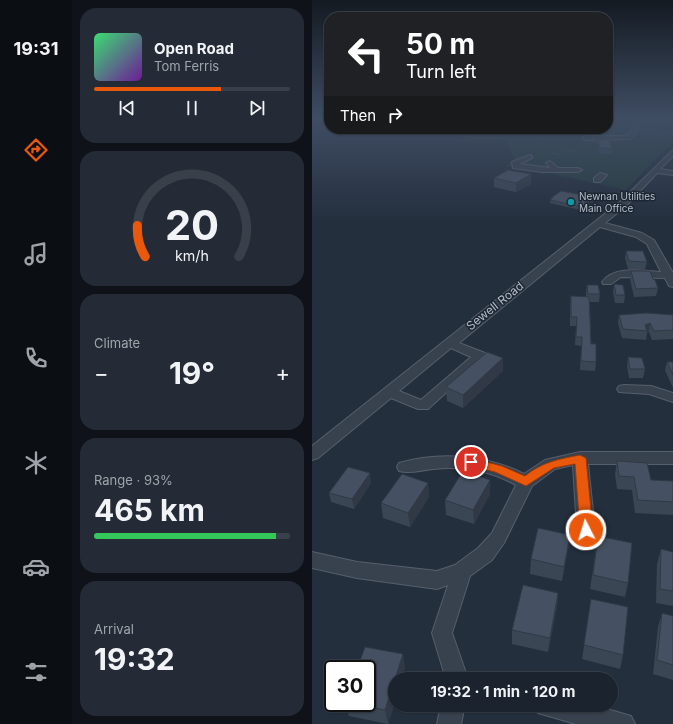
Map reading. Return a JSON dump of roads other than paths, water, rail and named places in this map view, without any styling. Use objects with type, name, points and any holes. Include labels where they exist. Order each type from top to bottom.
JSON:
[{"type":"street","name":"Sewell Road","points":[[312,454],[624,203],[672,153]]},
{"type":"street","points":[[530,157],[516,164],[516,166],[542,170],[578,170]]},
{"type":"street","points":[[550,163],[556,170]]},
{"type":"street","points":[[656,170],[673,173]]},
{"type":"street","points":[[598,224],[639,235],[651,242],[671,279]]},
{"type":"street","points":[[607,282],[614,276],[620,274],[671,279]]},
{"type":"street","points":[[389,392],[423,406],[480,356],[449,343]]},
{"type":"street","points":[[624,389],[646,390],[673,398]]},
{"type":"street","points":[[312,560],[357,570],[437,580],[462,571],[484,554],[498,538],[526,482],[539,471],[551,464],[580,458],[673,458]]},
{"type":"street","points":[[580,458],[586,530]]},
{"type":"street","points":[[405,468],[429,463],[471,462],[498,469],[526,482]]},
{"type":"street","points":[[455,672],[442,633],[462,571]]},
{"type":"street","points":[[449,724],[452,712]]},
{"type":"street","points":[[575,712],[624,724]]},
{"type":"place","name":"Newnan Utilities Main Office","points":[[571,202]]}]
